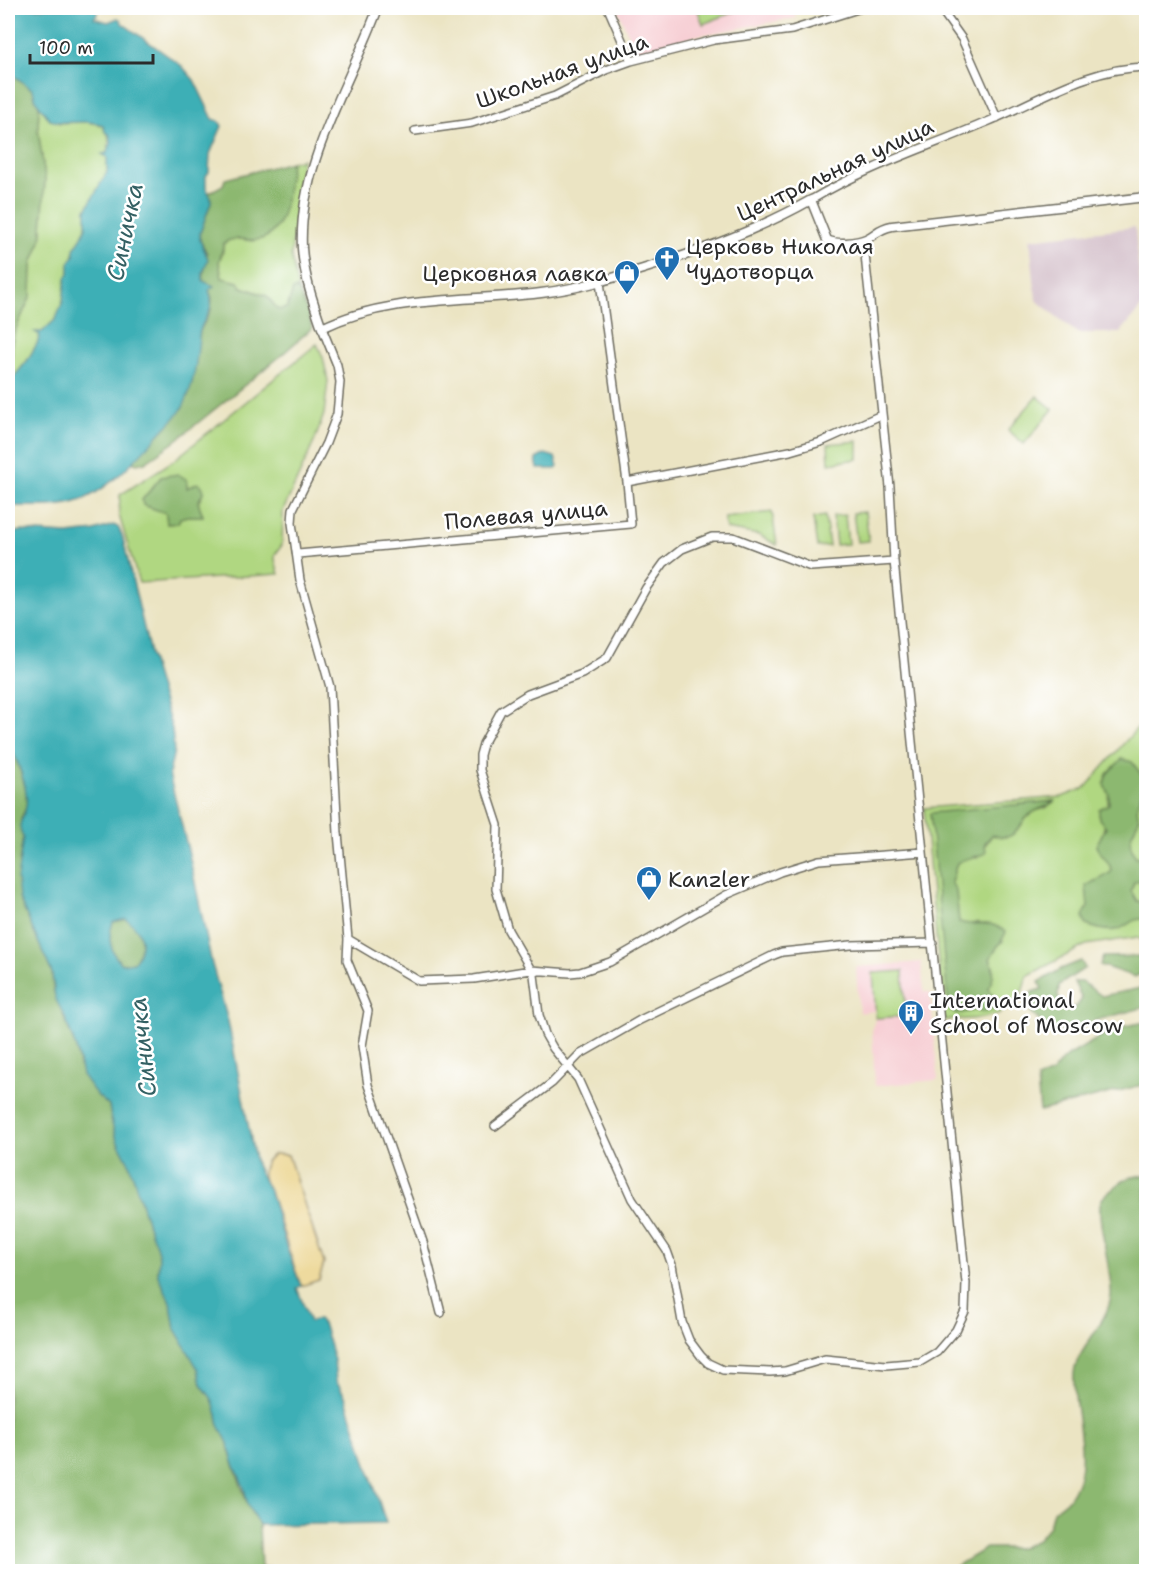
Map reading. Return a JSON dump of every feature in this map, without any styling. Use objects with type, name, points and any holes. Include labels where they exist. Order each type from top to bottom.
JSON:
[{"type":"street","points":[[378,8],[326,129],[313,168],[308,195],[302,248],[310,292],[337,365],[340,382],[337,414],[326,443],[293,509],[292,523],[300,580],[330,687],[338,833],[348,939],[347,960],[368,1011],[362,1046],[368,1085],[420,1232],[441,1313]]},
{"type":"street","points":[[608,8],[631,61]]},
{"type":"street","name":"Школьная улица","points":[[415,131],[472,123],[555,96],[606,70],[631,61],[714,40],[792,30],[861,8]]},
{"type":"street","points":[[940,8],[962,39],[997,118]]},
{"type":"street","name":"Центральная улица","points":[[322,328],[378,308],[542,293],[600,282],[699,250],[768,224],[854,177],[997,118],[1086,77],[1121,69],[1146,67]]},
{"type":"street","points":[[811,200],[827,240],[832,243],[868,239],[882,228],[892,226],[1146,197]]},
{"type":"street","points":[[868,239],[865,259],[889,484],[894,561],[967,1296],[965,1311],[956,1330],[937,1352],[920,1362],[886,1365],[825,1359],[785,1371],[723,1370],[708,1363],[693,1348],[685,1332],[672,1265],[667,1251],[632,1199],[578,1079],[553,1048],[545,1034],[539,1015],[531,970],[508,930],[496,889],[498,825],[480,770],[480,754],[501,711],[528,694],[582,674],[607,658],[646,588],[664,563],[682,549],[712,537],[732,537],[811,567],[894,561]]},
{"type":"street","points":[[600,282],[627,482]]},
{"type":"street","name":"Полевая улица","points":[[298,554],[631,524],[627,482],[789,451],[821,442],[881,415]]},
{"type":"street","points":[[348,939],[419,981],[474,979],[531,970],[570,973],[590,970],[610,962],[726,895],[780,872],[808,863],[831,859],[922,852]]},
{"type":"street","points":[[495,1126],[552,1083],[579,1055],[640,1020],[782,952],[851,945],[933,942]]},
{"type":"shaded area","points":[[617,8],[792,8],[796,18],[696,36],[636,53]]},
{"type":"shaded area","points":[[1135,227],[1142,306],[1120,333],[1077,333],[1036,300],[1030,239]]},
{"type":"shaded area","points":[[921,962],[924,992],[930,992],[938,1080],[875,1086],[872,1028],[875,1011],[859,1013],[856,967]]},
{"type":"green space","points":[[697,8],[733,8],[734,12],[703,24]]},
{"type":"green space","points":[[8,71],[33,90],[39,106],[38,130],[45,178],[41,241],[32,263],[31,295],[15,331],[12,355],[8,363]]},
{"type":"green space","points":[[39,106],[59,123],[87,122],[103,125],[109,138],[107,153],[103,154],[107,157],[107,172],[86,210],[86,227],[69,263],[63,301],[56,319],[42,332],[37,332],[40,335],[37,344],[27,361],[8,384],[8,363],[12,355],[12,343],[31,295],[32,263],[41,241],[45,178],[38,130]]},
{"type":"green space","points":[[302,159],[291,256],[298,289],[293,290],[287,308],[278,310],[267,296],[242,287],[238,282],[221,278],[219,262],[223,243],[233,238],[253,241],[282,216],[291,162]]},
{"type":"green space","points":[[291,162],[284,210],[274,230],[266,237],[255,240],[236,239],[224,243],[219,262],[222,278],[238,282],[242,287],[267,296],[278,310],[287,308],[293,290],[298,289],[312,328],[173,443],[145,462],[137,464],[131,462],[165,428],[195,364],[200,331],[211,310],[212,298],[209,290],[213,286],[203,281],[207,253],[200,240],[200,233],[211,202],[208,193],[223,185],[225,179]]},
{"type":"green space","points":[[317,344],[323,357],[328,381],[324,414],[315,440],[283,511],[282,545],[275,555],[279,574],[139,583],[119,515],[120,495],[173,461]],"holes":[[[161,477],[202,497],[198,502],[203,516],[187,516],[180,518],[178,523],[167,524],[166,513],[143,505],[142,500]]]},
{"type":"green space","points":[[1037,396],[1053,409],[1024,444],[1008,430]]},
{"type":"green space","points":[[858,441],[858,459],[829,463],[828,444]]},
{"type":"green space","points":[[178,474],[187,480],[187,488],[197,483],[202,486],[204,491],[198,502],[203,516],[187,516],[180,518],[178,523],[167,524],[166,513],[143,505],[142,500],[161,477]]},
{"type":"green space","points":[[772,512],[777,545],[759,535],[726,529],[724,518]]},
{"type":"green space","points":[[865,512],[869,541],[857,542],[853,513]]},
{"type":"green space","points":[[845,515],[848,544],[836,545],[833,516]]},
{"type":"green space","points":[[825,516],[829,546],[817,547],[813,518]]},
{"type":"green space","points":[[1146,722],[1146,855],[1136,858],[1130,848],[1130,837],[1135,828],[1136,809],[1145,779],[1122,759],[1112,779],[1105,824],[1096,846],[1112,871],[1105,879],[1094,881],[1117,930],[1134,919],[1146,919],[1146,945],[1138,937],[1086,945],[1027,976],[1019,998],[1003,1011],[984,1018],[944,1020],[924,808],[1062,797],[1085,788],[1138,727]],"holes":[[[1054,801],[1046,808],[1035,811],[1020,827],[992,835],[977,858],[966,858],[957,862],[951,882],[959,922],[968,925],[978,922],[1003,941],[995,949],[990,959],[994,969],[988,989],[994,997],[987,1012],[976,1010],[956,1014],[930,814]]]},
{"type":"green space","points":[[8,743],[26,789],[27,806],[21,818],[23,837],[19,861],[19,898],[52,973],[53,989],[76,1048],[79,1066],[96,1094],[109,1106],[117,1140],[129,1163],[156,1245],[159,1257],[158,1275],[171,1304],[175,1329],[198,1369],[201,1384],[212,1399],[248,1506],[259,1525],[261,1568],[272,1571],[8,1571]]},
{"type":"green space","points":[[1122,759],[1132,762],[1145,779],[1137,809],[1139,819],[1130,842],[1136,857],[1146,856],[1146,876],[1134,882],[1131,891],[1137,901],[1146,903],[1146,919],[1136,920],[1120,929],[1108,930],[1086,925],[1083,916],[1088,907],[1086,886],[1112,871],[1096,846],[1106,827],[1099,819],[1099,809],[1109,804],[1109,794],[1104,784],[1107,774]]},
{"type":"green space","points":[[1055,801],[1028,816],[1017,831],[1008,837],[992,835],[985,843],[986,853],[957,863],[951,882],[956,891],[959,922],[992,925],[1006,932],[990,959],[993,974],[988,989],[994,997],[996,1007],[987,1012],[976,1010],[956,1014],[949,1010],[930,813]]},
{"type":"green space","points":[[1146,876],[1146,903],[1136,901],[1131,891],[1134,882]]},
{"type":"green space","points":[[127,919],[137,928],[141,944],[134,962],[122,964],[112,950],[110,933],[113,922]]},
{"type":"green space","points":[[1146,956],[1146,971],[1135,977],[1100,965],[1103,957]]},
{"type":"green space","points":[[1081,961],[1085,968],[1059,985],[1058,997],[1065,1010],[1076,1007],[1082,999],[1074,982],[1082,982],[1102,996],[1146,987],[1146,1007],[1052,1032],[1032,1014],[1026,1003],[1032,992],[1042,989],[1039,982]]},
{"type":"green space","points":[[903,971],[906,1016],[876,1018],[873,973]]},
{"type":"green space","points":[[1146,1022],[1146,1084],[1040,1111],[1037,1079],[1052,1073],[1063,1059],[1115,1028]]},
{"type":"green space","points":[[1146,1175],[1146,1571],[948,1571],[986,1548],[1021,1548],[1037,1540],[1049,1526],[1053,1511],[1066,1501],[1076,1486],[1080,1471],[1081,1439],[1074,1374],[1080,1356],[1109,1306],[1111,1296],[1100,1218],[1101,1201],[1118,1184],[1132,1177]]},
{"type":"green space","points":[[261,1568],[401,1571],[272,1572]]},
{"type":"sand","points":[[275,1154],[288,1155],[324,1263],[319,1280],[301,1286],[275,1206],[263,1179],[265,1165]]},
{"type":"water","name":"Синичка","points":[[8,8],[95,8],[98,13],[94,18],[108,22],[118,18],[182,66],[194,80],[213,119],[219,121],[222,126],[210,154],[206,187],[211,202],[200,233],[200,240],[208,259],[203,281],[214,286],[209,290],[210,311],[200,330],[194,372],[182,409],[135,460],[112,481],[88,497],[60,505],[8,506],[8,384],[27,361],[37,344],[40,335],[35,332],[42,332],[56,319],[63,301],[69,263],[86,227],[86,210],[107,172],[107,157],[102,154],[107,153],[111,143],[109,134],[105,132],[103,125],[50,120],[36,101],[33,90],[8,71]]},
{"type":"water","points":[[545,454],[555,457],[558,467],[556,469],[538,469],[536,459]]},
{"type":"water","name":"Синичка","points":[[113,525],[118,527],[122,535],[153,666],[172,729],[174,751],[169,774],[189,854],[212,964],[228,1021],[256,1165],[271,1195],[301,1286],[297,1288],[310,1322],[318,1319],[324,1326],[334,1360],[336,1381],[345,1396],[386,1523],[259,1525],[248,1506],[244,1488],[219,1425],[212,1399],[201,1384],[198,1369],[175,1329],[171,1304],[158,1275],[159,1257],[156,1245],[129,1163],[117,1140],[109,1106],[96,1094],[82,1075],[76,1048],[65,1017],[55,998],[52,973],[19,898],[17,879],[23,837],[20,824],[25,811],[26,791],[22,774],[8,743],[8,533],[22,531],[67,534],[94,531]],"holes":[[[126,919],[141,939],[140,950],[134,962],[122,964],[112,950],[111,928],[113,922]]]},
{"type":"place","name":"Церковь Николая Чудотворца","points":[[667,282]]},
{"type":"place","name":"Церковная лавка","points":[[627,296]]},
{"type":"place","name":"Kanzler","points":[[649,902]]},
{"type":"place","name":"International School of Moscow","points":[[911,1036]]}]
